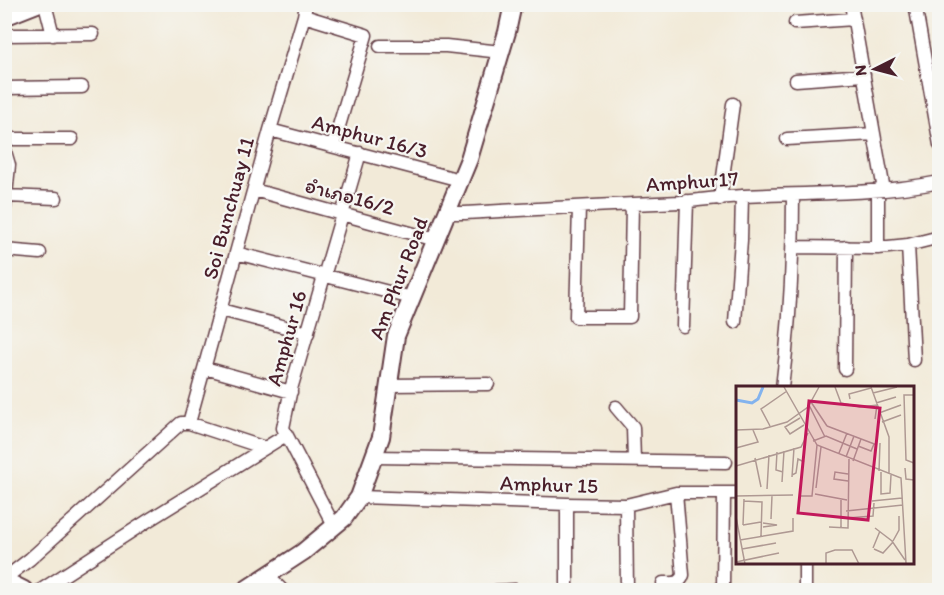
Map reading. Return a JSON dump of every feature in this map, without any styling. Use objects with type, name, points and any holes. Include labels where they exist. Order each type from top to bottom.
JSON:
[{"type":"street","points":[[4,17],[37,4]]},
{"type":"street","points":[[45,4],[53,35]]},
{"type":"street","name":"Am Phur Road","points":[[245,591],[303,552],[344,518],[359,497],[381,437],[396,336],[469,159],[513,4]]},
{"type":"street","points":[[851,4],[874,134],[881,190],[878,248]]},
{"type":"street","points":[[915,4],[939,145]]},
{"type":"street","points":[[305,10],[366,35],[333,146]]},
{"type":"street","name":"Soi Bunchuay 11","points":[[189,423],[305,10]]},
{"type":"street","points":[[795,23],[854,19]]},
{"type":"street","points":[[4,35],[93,34]]},
{"type":"street","points":[[380,46],[446,46],[501,52]]},
{"type":"street","points":[[796,80],[864,75]]},
{"type":"street","points":[[4,88],[82,87]]},
{"type":"street","points":[[720,199],[733,104]]},
{"type":"street","name":"Amphur 16/3","points":[[270,130],[460,180]]},
{"type":"street","points":[[787,139],[874,134]]},
{"type":"street","points":[[4,139],[72,139]]},
{"type":"street","points":[[4,148],[9,165],[4,214]]},
{"type":"street","name":"Amphur 16","points":[[286,435],[283,428],[291,392],[360,153]]},
{"type":"street","name":"Amphur17","points":[[447,213],[913,188],[939,182]]},
{"type":"street","name":"อำเภอ16/2","points":[[254,190],[436,240]]},
{"type":"street","points":[[782,386],[793,247],[793,195]]},
{"type":"street","points":[[6,196],[56,198]]},
{"type":"street","points":[[735,322],[742,196]]},
{"type":"street","points":[[683,326],[687,201]]},
{"type":"street","points":[[579,207],[576,317],[630,316],[632,204]]},
{"type":"street","points":[[793,247],[878,248],[939,237]]},
{"type":"street","points":[[908,244],[914,360]]},
{"type":"street","points":[[845,369],[846,247]]},
{"type":"street","points":[[4,250],[40,254]]},
{"type":"street","points":[[236,253],[412,298]]},
{"type":"street","points":[[221,310],[308,333]]},
{"type":"street","points":[[205,368],[291,392]]},
{"type":"street","points":[[389,385],[488,384]]},
{"type":"street","points":[[616,407],[633,428],[634,461]]},
{"type":"street","points":[[24,591],[4,580],[181,423],[189,423],[265,448]]},
{"type":"street","points":[[41,591],[149,520],[286,435],[334,526]]},
{"type":"street","points":[[375,457],[726,462]]},
{"type":"street","points":[[663,583],[679,582],[683,575],[676,493]]},
{"type":"street","name":"Amphur 15","points":[[359,497],[626,505],[676,493],[736,493]]},
{"type":"street","points":[[723,591],[724,494]]},
{"type":"street","points":[[567,504],[567,591]]},
{"type":"street","points":[[626,505],[627,591]]},
{"type":"street","points":[[805,565],[805,591]]},
{"type":"street","points":[[268,576],[282,591]]},
{"type":"lane","points":[[494,591],[496,588],[515,587]]}]
